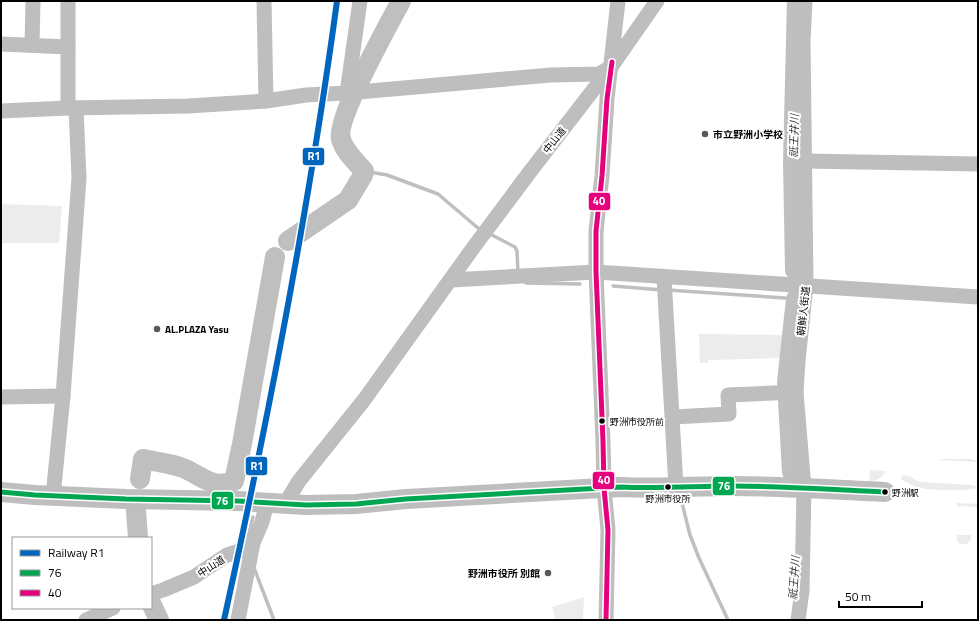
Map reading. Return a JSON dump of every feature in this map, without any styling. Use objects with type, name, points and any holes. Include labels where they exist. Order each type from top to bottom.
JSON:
[{"type":"main road","points":[[1,492],[53,496],[238,501],[306,505],[356,504],[394,500],[604,488],[733,486],[885,492]]},
{"type":"street","points":[[32,45],[33,1]]},
{"type":"street","points":[[53,496],[63,396],[80,178],[72,108],[68,47],[68,1]]},
{"type":"street","points":[[264,1],[266,101]]},
{"type":"street","points":[[347,93],[360,1]]},
{"type":"street","points":[[606,620],[608,530],[604,488],[604,441],[596,272],[596,231],[602,176],[607,99],[618,1]]},
{"type":"street","name":"中山道","points":[[276,503],[299,481],[364,400],[524,179],[611,67],[657,1]]},
{"type":"street","name":"朝鮮人街道","points":[[798,620],[802,591],[804,488],[789,392],[798,361],[806,285],[803,41],[805,1]]},
{"type":"street","points":[[1,44],[68,47]]},
{"type":"street","points":[[1,111],[188,106],[266,101],[306,95],[347,93],[550,75],[599,74],[611,67]]},
{"type":"street","points":[[804,161],[978,164]]},
{"type":"street","points":[[451,280],[596,272],[665,286],[806,285],[978,297]]},
{"type":"street","points":[[665,286],[676,487]]},
{"type":"street","points":[[673,417],[729,414],[728,396],[789,392]]},
{"type":"street","points":[[1,397],[63,396]]},
{"type":"street","points":[[238,620],[253,543],[262,522],[276,503]]},
{"type":"street","name":"中山道","points":[[152,594],[194,577],[227,556],[234,552],[243,550],[253,543]]},
{"type":"street","points":[[86,620],[111,609]]},
{"type":"shaded area","points":[[1,204],[62,206],[59,243],[1,243]]},
{"type":"shaded area","points":[[699,334],[789,335],[784,358],[708,360],[708,363],[700,363]]},
{"type":"shaded area","points":[[940,459],[971,459],[978,462],[941,460]]},
{"type":"shaded area","points":[[870,470],[886,471],[879,478],[869,482]]},
{"type":"shaded area","points":[[903,475],[909,476],[920,482],[973,485],[978,488],[966,490],[934,490],[921,488],[913,486],[901,479]]},
{"type":"shaded area","points":[[957,503],[978,504],[978,507],[957,506]]},
{"type":"shaded area","points":[[957,535],[971,535],[971,539],[967,544],[960,544],[957,540]]},
{"type":"shaded area","points":[[584,597],[583,620],[556,620],[552,607]]},
{"type":"waterway","points":[[288,241],[348,200],[363,175],[364,171],[345,148],[341,139],[341,129],[354,93],[401,1]]},
{"type":"waterway","name":"祇王井川","points":[[795,270],[793,161],[797,1]]},
{"type":"waterway","points":[[364,171],[387,175],[438,194],[478,228]]},
{"type":"waterway","points":[[490,234],[515,247],[517,251],[518,273]]},
{"type":"waterway","points":[[140,479],[143,459],[178,466],[213,483],[219,484],[234,481],[242,444],[275,257]]},
{"type":"waterway","points":[[526,283],[580,284]]},
{"type":"waterway","points":[[613,286],[662,290]]},
{"type":"waterway","points":[[668,290],[785,298],[796,303]]},
{"type":"waterway","name":"祇王井川","points":[[792,472],[787,382],[796,299]]},
{"type":"waterway","points":[[234,481],[237,485]]},
{"type":"waterway","points":[[682,503],[690,535],[699,558],[728,620]]},
{"type":"waterway","points":[[136,511],[138,537]]},
{"type":"waterway","points":[[248,537],[253,517]]},
{"type":"waterway","points":[[254,568],[274,620]]},
{"type":"waterway","points":[[152,605],[159,620]]},
{"type":"rail line","name":"R1","points":[[224,620],[257,466],[287,312],[314,157],[337,1]]},
{"type":"transit line","name":"40","points":[[606,620],[608,530],[604,488],[596,272],[596,231],[602,176],[607,99],[612,62]]},
{"type":"transit line","name":"76","points":[[1,492],[126,499],[238,501],[306,505],[356,504],[406,499],[621,487],[649,488],[752,486],[885,492]]},
{"type":"place","name":"市立野洲小学校","points":[[705,134]]},
{"type":"place","name":"AL.PLAZA Yasu","points":[[157,329]]},
{"type":"place","name":"野洲市役所前","points":[[602,421]]},
{"type":"place","name":"野洲市役所","points":[[668,487]]},
{"type":"place","name":"野洲駅","points":[[885,492]]},
{"type":"place","name":"野洲市役所 別館","points":[[548,573]]}]
